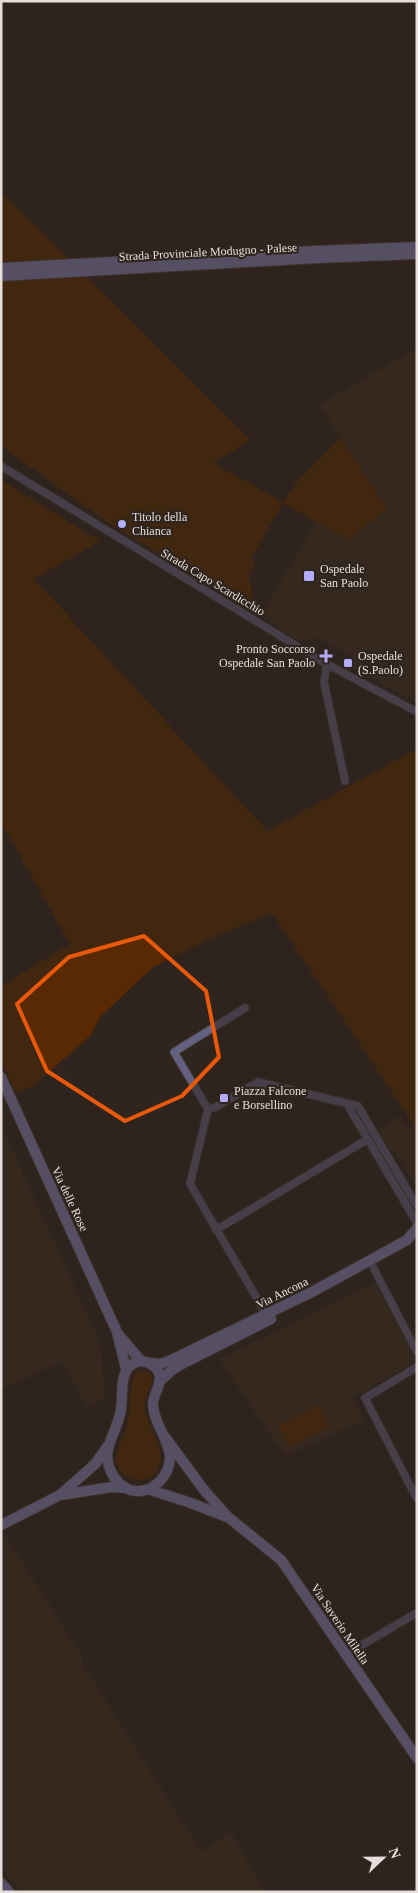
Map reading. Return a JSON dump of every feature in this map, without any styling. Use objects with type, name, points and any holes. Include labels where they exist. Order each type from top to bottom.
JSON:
[{"type":"street","name":"Strada Provinciale Modugno - Palese","points":[[1,268],[417,247]]},
{"type":"street","name":"Strada Provinciale Modugno - Palese","points":[[1,276],[417,254]]},
{"type":"street","name":"Strada Capo Scardicchio","points":[[1,466],[327,664],[417,712]]},
{"type":"street","points":[[327,664],[324,682],[345,781]]},
{"type":"street","points":[[245,1008],[174,1052],[208,1109],[190,1184],[266,1314]]},
{"type":"street","name":"Via delle Rose","points":[[1,1077],[117,1332],[126,1369]]},
{"type":"street","points":[[208,1109],[216,1107],[258,1082],[358,1106],[417,1206]]},
{"type":"street","points":[[347,1104],[417,1223]]},
{"type":"street","points":[[216,1230],[368,1140]]},
{"type":"street","name":"Via Ancona","points":[[126,1369],[132,1363],[160,1364],[169,1361],[312,1292],[407,1240],[417,1228]]},
{"type":"street","name":"Via Ancona","points":[[159,1382],[180,1365],[373,1267],[417,1242]]},
{"type":"street","points":[[373,1267],[417,1352]]},
{"type":"street","name":"Via delle Rose","points":[[117,1332],[158,1372],[159,1382]]},
{"type":"street","points":[[417,1367],[365,1398],[417,1499]]},
{"type":"street","points":[[126,1369],[123,1379],[119,1419],[108,1447],[106,1460],[118,1484],[127,1489]]},
{"type":"street","points":[[159,1382],[153,1405],[155,1417],[166,1437],[204,1490],[228,1517]]},
{"type":"street","points":[[150,1490],[161,1480],[168,1467],[170,1452],[166,1437]]},
{"type":"street","points":[[1,1525],[60,1495],[95,1464],[108,1447]]},
{"type":"street","points":[[60,1495],[112,1487],[137,1491],[150,1490],[228,1517]]},
{"type":"street","name":"Via Saverio Milella","points":[[228,1517],[281,1560],[417,1758]]},
{"type":"street","points":[[346,1654],[417,1614]]},
{"type":"street","points":[[1,1883],[9,1892]]},
{"type":"highlighted area","points":[[144,936],[206,991],[219,1057],[182,1096],[125,1121],[47,1071],[17,1004],[69,957]]},
{"type":"shaded area","points":[[1,192],[251,440],[213,463],[283,502],[297,482],[341,438],[387,508],[349,540],[283,503],[251,559],[256,562],[249,576],[253,598],[247,606],[110,524],[1,446]]},
{"type":"shaded area","name":"Ospedale San Paolo","points":[[417,348],[417,703],[354,669],[351,655],[314,637],[300,642],[260,616],[316,521],[387,508],[319,405]]},
{"type":"shaded area","points":[[1,480],[100,541],[34,579],[267,831],[417,749],[417,1129],[272,913],[204,941],[153,967],[100,1017],[91,1035],[33,1086],[16,1093],[1,1060],[1,986],[70,944],[1,822]]},
{"type":"shaded area","points":[[400,1116],[408,1128],[414,1124],[417,1129],[417,1187],[395,1152],[389,1149],[378,1130]]},
{"type":"shaded area","points":[[1,1125],[100,1342],[105,1398],[86,1408],[62,1361],[1,1390]]},
{"type":"shaded area","points":[[375,1282],[416,1361],[353,1397],[364,1420],[285,1456],[219,1359]]},
{"type":"shaded area","points":[[143,1370],[150,1373],[152,1380],[145,1401],[145,1409],[146,1416],[158,1443],[161,1457],[157,1471],[151,1476],[137,1480],[130,1478],[119,1469],[116,1457],[128,1422],[134,1376],[137,1372]]},
{"type":"shaded area","points":[[319,1405],[330,1427],[289,1447],[278,1425]]},
{"type":"shaded area","points":[[3,1532],[84,1659],[81,1661],[201,1851],[231,1832],[265,1892],[22,1892],[1,1868],[1,1533]]},
{"type":"place","name":"Titolo della Chianca","points":[[122,524]]},
{"type":"place","name":"Ospedale San Paolo","points":[[309,576]]},
{"type":"place","name":"Pronto Soccorso Ospedale San Paolo","points":[[326,656]]},
{"type":"place","name":"Ospedale (S.Paolo)","points":[[348,663]]},
{"type":"place","name":"Piazza Falcone e Borsellino","points":[[224,1098]]}]
